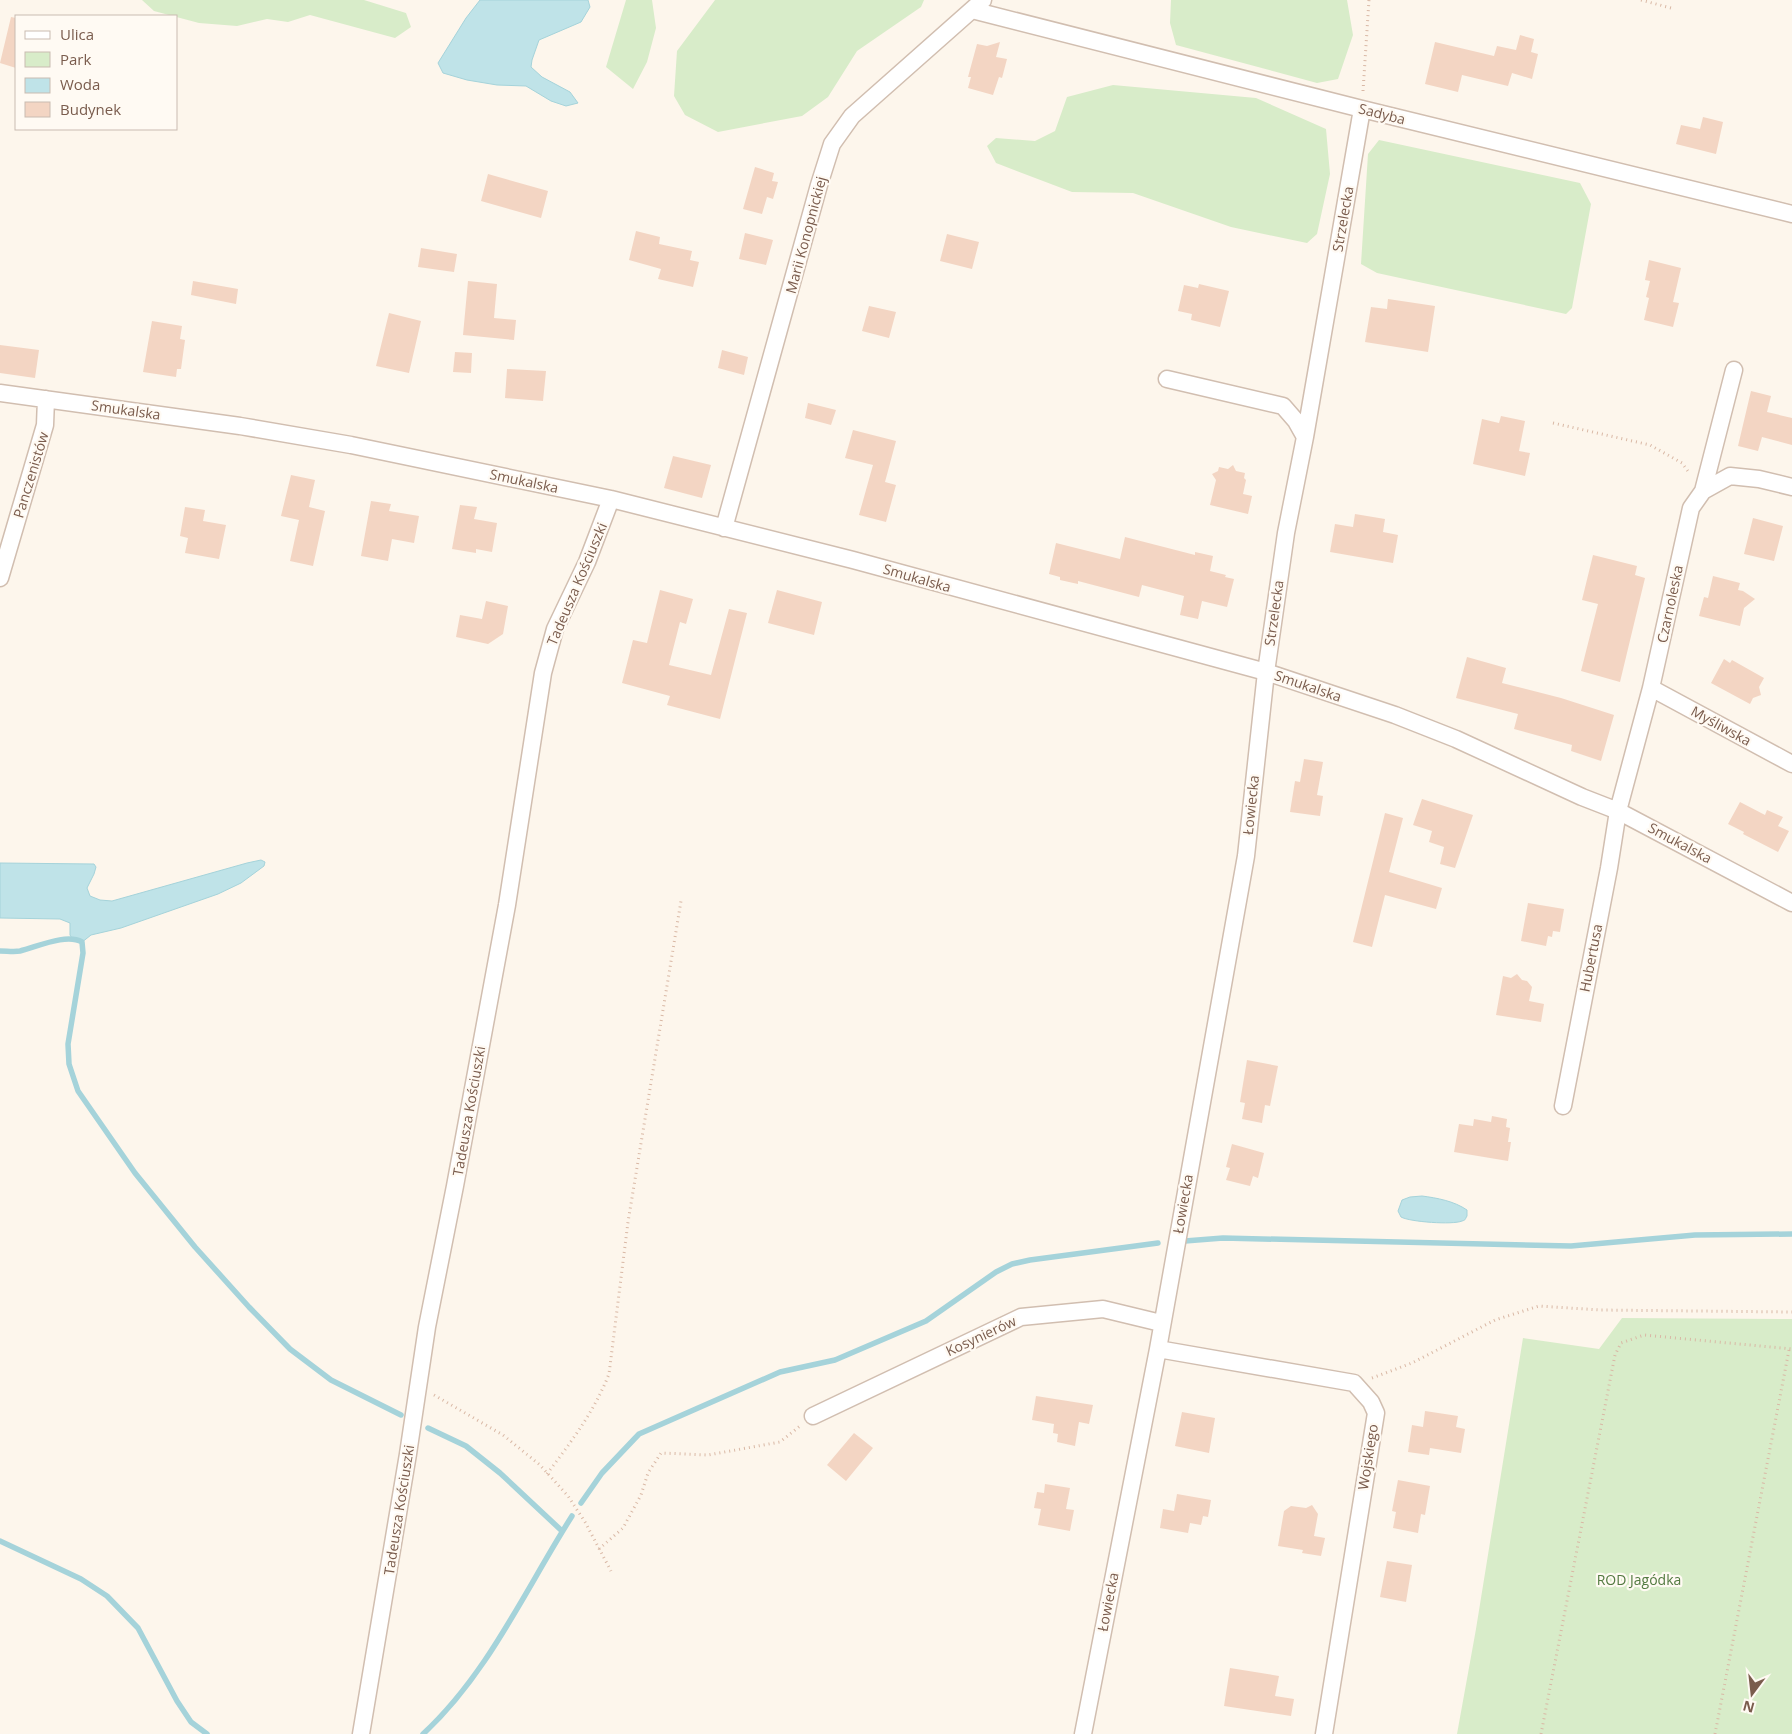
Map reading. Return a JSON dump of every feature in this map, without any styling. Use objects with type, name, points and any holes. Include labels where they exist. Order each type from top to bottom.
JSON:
[{"type":"street","name":"Sadyba","points":[[978,5],[1362,109],[1792,214]]},
{"type":"street","name":"Marii Konopnickiej","points":[[724,528],[832,144],[852,116],[978,5]]},
{"type":"street","name":"Strzelecka","points":[[1266,672],[1286,533],[1305,436],[1362,109]]},
{"type":"street","points":[[1703,491],[1734,370]]},
{"type":"street","points":[[1167,379],[1283,406],[1296,421],[1305,436]]},
{"type":"street","name":"Smukalska","points":[[0,393],[240,426],[351,445],[611,499],[853,560],[1266,672],[1395,715],[1456,738],[1582,797],[1618,810],[1792,903]]},
{"type":"street","name":"Panczenistów","points":[[0,578],[45,425],[46,399]]},
{"type":"street","name":"Czarnoleska","points":[[1618,810],[1651,688],[1691,508],[1703,491],[1730,476],[1759,479],[1792,487]]},
{"type":"street","name":"Tadeusza Kościuszki","points":[[361,1734],[427,1327],[507,905],[543,674],[555,630],[587,562],[611,499]]},
{"type":"street","name":"Łowiecka","points":[[1083,1734],[1158,1349],[1161,1322],[1246,856],[1266,672]]},
{"type":"street","name":"Myśliwska","points":[[1651,688],[1792,764]]},
{"type":"street","name":"Hubertusa","points":[[1562,1106],[1609,868],[1618,810]]},
{"type":"street","name":"Kosynierów","points":[[813,1416],[1020,1317],[1103,1309],[1161,1322]]},
{"type":"street","points":[[1158,1349],[1354,1383]]},
{"type":"street","name":"Wojskiego","points":[[1324,1734],[1376,1413],[1371,1402],[1354,1383]]},
{"type":"path","points":[[1362,109],[1369,0]]},
{"type":"path","points":[[1641,0],[1671,8]]},
{"type":"path","points":[[1553,423],[1650,445],[1682,463],[1703,491]]},
{"type":"path","points":[[548,1474],[582,1427],[600,1398],[609,1374],[628,1222],[681,902]]},
{"type":"path","points":[[1354,1383],[1384,1374],[1412,1362],[1495,1320],[1539,1306],[1600,1310],[1792,1312]]},
{"type":"path","points":[[1541,1734],[1615,1354],[1621,1343],[1644,1335],[1790,1350],[1715,1734]]},
{"type":"path","points":[[418,1386],[503,1435],[540,1465],[568,1496],[585,1522],[611,1571]]},
{"type":"path","points":[[599,1549],[623,1528],[641,1495],[648,1473],[661,1453],[708,1455],[780,1442],[813,1416]]},
{"type":"green space","points":[[142,0],[364,0],[406,13],[411,27],[395,38],[310,15],[288,22],[267,19],[237,26],[199,23],[178,17],[178,15],[154,11]]},
{"type":"green space","points":[[626,0],[652,0],[656,28],[647,62],[633,89],[606,67]]},
{"type":"green space","points":[[715,0],[924,0],[921,7],[857,51],[828,97],[802,116],[718,132],[685,115],[674,96],[677,51]]},
{"type":"green space","points":[[1171,0],[1347,0],[1353,35],[1338,79],[1317,83],[1176,45],[1170,23]]},
{"type":"green space","points":[[1113,85],[1256,98],[1326,129],[1330,174],[1317,234],[1307,243],[1231,227],[1133,193],[1072,192],[996,163],[987,146],[996,138],[1035,141],[1055,131],[1067,97]]},
{"type":"green space","points":[[1379,140],[1580,183],[1591,204],[1572,308],[1566,314],[1377,273],[1361,264],[1368,154]]},
{"type":"green space","name":"ROD Jagódka","points":[[1622,1318],[1792,1319],[1792,1734],[1457,1734],[1523,1338],[1599,1349]]},
{"type":"water","points":[[480,0],[588,0],[590,7],[581,22],[539,40],[531,67],[542,77],[570,92],[578,103],[566,106],[551,101],[526,86],[497,85],[467,80],[443,73],[438,63],[466,18]]},
{"type":"water","points":[[261,860],[265,862],[264,866],[241,883],[218,894],[121,928],[91,935],[81,943],[73,940],[70,935],[70,923],[60,919],[0,918],[0,863],[94,864],[96,867],[94,874],[87,888],[90,896],[100,900],[112,901]]},
{"type":"water","points":[[1422,1196],[1457,1204],[1467,1210],[1467,1216],[1463,1221],[1450,1223],[1422,1222],[1401,1217],[1398,1211],[1402,1200]]},
{"type":"building","points":[[11,17],[15,18],[15,68],[0,63]]},
{"type":"building","points":[[1520,35],[1534,39],[1531,52],[1538,54],[1532,79],[1512,73],[1508,86],[1462,75],[1458,92],[1425,84],[1435,42],[1494,56],[1497,46],[1516,50]]},
{"type":"building","points":[[1000,42],[996,57],[1007,59],[1002,78],[999,77],[993,95],[968,88],[971,77],[968,77],[977,44],[987,46]]},
{"type":"building","points":[[1703,117],[1723,122],[1716,154],[1676,144],[1681,125],[1700,129]]},
{"type":"building","points":[[755,167],[774,173],[772,181],[778,182],[773,199],[767,197],[762,214],[743,209]]},
{"type":"building","points":[[488,174],[548,191],[541,218],[481,201]]},
{"type":"building","points":[[636,231],[660,237],[659,244],[692,251],[690,260],[699,262],[693,287],[658,279],[661,269],[629,260]]},
{"type":"building","points":[[745,233],[773,240],[766,265],[739,259]]},
{"type":"building","points":[[947,234],[979,242],[972,269],[940,261]]},
{"type":"building","points":[[421,248],[457,254],[454,272],[418,267]]},
{"type":"building","points":[[1649,260],[1681,268],[1673,302],[1679,303],[1673,327],[1644,320],[1649,298],[1646,297],[1650,281],[1645,280]]},
{"type":"building","points":[[193,281],[238,289],[236,304],[191,295]]},
{"type":"building","points":[[468,281],[497,284],[494,318],[516,320],[514,340],[463,335]]},
{"type":"building","points":[[1199,284],[1229,291],[1220,327],[1191,320],[1192,314],[1178,311],[1184,285],[1198,288]]},
{"type":"building","points":[[1388,299],[1435,306],[1428,352],[1365,342],[1371,307],[1387,309]]},
{"type":"building","points":[[869,306],[896,312],[889,338],[862,331]]},
{"type":"building","points":[[389,313],[421,321],[409,373],[376,366]]},
{"type":"building","points":[[152,321],[182,326],[180,339],[185,340],[181,369],[177,369],[176,377],[143,372]]},
{"type":"building","points":[[0,345],[39,350],[35,378],[0,373]]},
{"type":"building","points":[[722,350],[748,357],[744,375],[718,368]]},
{"type":"building","points":[[455,352],[472,353],[471,373],[453,372]]},
{"type":"building","points":[[507,369],[546,371],[543,401],[505,398]]},
{"type":"building","points":[[1751,391],[1771,396],[1767,412],[1792,418],[1792,445],[1762,437],[1758,451],[1738,446]]},
{"type":"building","points":[[808,403],[836,410],[831,425],[805,418]]},
{"type":"building","points":[[1501,416],[1525,421],[1519,451],[1530,453],[1525,476],[1473,464],[1482,419],[1499,423]]},
{"type":"building","points":[[853,430],[896,441],[885,482],[896,485],[886,522],[859,515],[873,465],[845,458]]},
{"type":"building","points":[[673,456],[711,465],[702,498],[664,488]]},
{"type":"building","points":[[1233,465],[1236,471],[1245,473],[1244,478],[1246,480],[1243,494],[1252,496],[1248,514],[1210,505],[1216,480],[1212,474],[1218,471],[1219,467],[1228,469]]},
{"type":"building","points":[[291,475],[315,480],[309,507],[325,511],[313,566],[290,561],[299,520],[281,516]]},
{"type":"building","points":[[371,501],[391,504],[389,511],[419,516],[414,543],[392,539],[388,561],[361,556]]},
{"type":"building","points":[[460,505],[477,507],[474,519],[497,523],[492,552],[476,549],[476,553],[452,549]]},
{"type":"building","points":[[185,507],[205,510],[203,521],[226,525],[219,559],[185,553],[188,538],[180,536]]},
{"type":"building","points":[[1355,514],[1385,519],[1383,532],[1398,535],[1393,563],[1330,552],[1335,524],[1353,527]]},
{"type":"building","points":[[1753,518],[1783,526],[1774,561],[1744,554]]},
{"type":"building","points":[[1125,537],[1195,555],[1195,552],[1213,556],[1210,571],[1234,579],[1227,607],[1202,601],[1198,619],[1180,615],[1184,596],[1142,585],[1139,597],[1078,581],[1078,584],[1060,580],[1060,577],[1049,574],[1056,543],[1120,559]]},
{"type":"building","points":[[1593,555],[1637,566],[1635,575],[1645,578],[1620,682],[1581,671],[1598,604],[1582,600]]},
{"type":"building","points":[[1713,576],[1740,583],[1738,590],[1755,599],[1744,608],[1740,626],[1699,616],[1704,597],[1708,598]]},
{"type":"building","points":[[660,590],[693,599],[686,624],[680,622],[669,665],[711,675],[729,609],[747,613],[720,719],[667,705],[670,696],[622,683],[633,640],[647,643]]},
{"type":"building","points":[[777,590],[822,602],[814,635],[768,623]]},
{"type":"building","points":[[486,601],[508,606],[503,634],[488,644],[456,637],[460,615],[482,619]]},
{"type":"building","points":[[1467,657],[1506,668],[1502,683],[1561,698],[1614,715],[1601,761],[1571,751],[1572,745],[1514,729],[1518,714],[1456,698]]},
{"type":"building","points":[[1724,659],[1730,663],[1732,660],[1764,678],[1759,687],[1761,695],[1753,698],[1750,704],[1711,683]]},
{"type":"building","points":[[1304,759],[1323,762],[1317,795],[1323,796],[1320,816],[1290,812],[1295,781],[1300,782]]},
{"type":"building","points":[[1422,799],[1473,815],[1455,868],[1440,864],[1444,847],[1429,842],[1432,831],[1413,825]]},
{"type":"building","points":[[1740,802],[1765,815],[1767,810],[1783,817],[1778,826],[1789,831],[1778,852],[1728,824]]},
{"type":"building","points":[[1385,813],[1403,818],[1389,872],[1442,888],[1436,909],[1385,895],[1372,947],[1353,942]]},
{"type":"building","points":[[1528,903],[1564,909],[1560,932],[1553,931],[1552,937],[1548,936],[1546,946],[1521,941]]},
{"type":"building","points":[[1517,974],[1532,987],[1529,1001],[1544,1004],[1541,1022],[1496,1015],[1503,976],[1511,978]]},
{"type":"building","points":[[1247,1060],[1278,1066],[1270,1106],[1265,1105],[1262,1123],[1242,1119],[1245,1103],[1240,1102]]},
{"type":"building","points":[[1492,1116],[1507,1119],[1506,1127],[1510,1128],[1508,1142],[1511,1142],[1508,1161],[1454,1152],[1459,1124],[1473,1126],[1474,1119],[1491,1122]]},
{"type":"building","points":[[1232,1144],[1264,1153],[1258,1178],[1253,1176],[1250,1186],[1226,1180],[1230,1168],[1226,1167]]},
{"type":"building","points":[[1036,1396],[1093,1405],[1089,1424],[1079,1422],[1075,1446],[1057,1442],[1058,1434],[1053,1433],[1054,1424],[1032,1420]]},
{"type":"building","points":[[1425,1411],[1458,1416],[1456,1427],[1465,1429],[1461,1453],[1430,1448],[1429,1455],[1408,1452],[1412,1425],[1423,1427]]},
{"type":"building","points":[[1182,1412],[1215,1418],[1209,1453],[1175,1446]]},
{"type":"building","points":[[854,1433],[873,1448],[846,1481],[827,1465]]},
{"type":"building","points":[[1398,1480],[1430,1486],[1425,1515],[1421,1514],[1418,1533],[1393,1528],[1396,1512],[1392,1511]]},
{"type":"building","points":[[1045,1484],[1070,1488],[1066,1509],[1074,1510],[1070,1531],[1038,1525],[1041,1509],[1034,1508],[1037,1492],[1044,1493]]},
{"type":"building","points":[[1177,1494],[1211,1500],[1208,1517],[1203,1516],[1201,1525],[1190,1523],[1188,1533],[1160,1528],[1163,1509],[1174,1511]]},
{"type":"building","points":[[1312,1505],[1318,1514],[1314,1536],[1325,1538],[1321,1556],[1302,1553],[1303,1550],[1278,1546],[1284,1511],[1291,1506],[1306,1508]]},
{"type":"building","points":[[1387,1561],[1412,1565],[1406,1602],[1380,1597]]},
{"type":"building","points":[[1230,1668],[1279,1676],[1275,1696],[1294,1699],[1291,1716],[1224,1706]]},
{"type":"waterway","points":[[0,951],[20,951],[68,939],[82,942],[83,953],[68,1044],[69,1064],[78,1091],[135,1173],[195,1247],[290,1349],[331,1380],[401,1415]]},
{"type":"waterway","points":[[1185,1241],[1223,1238],[1571,1246],[1695,1235],[1792,1234]]},
{"type":"waterway","points":[[581,1503],[602,1473],[639,1434],[780,1372],[835,1360],[926,1321],[996,1272],[1012,1264],[1158,1243]]},
{"type":"waterway","points":[[428,1428],[466,1446],[500,1473],[562,1531]]},
{"type":"waterway","points":[[423,1734],[467,1685],[486,1658],[572,1516]]},
{"type":"waterway","points":[[0,1541],[81,1579],[107,1596],[138,1628],[177,1701],[191,1722],[207,1734]]}]
